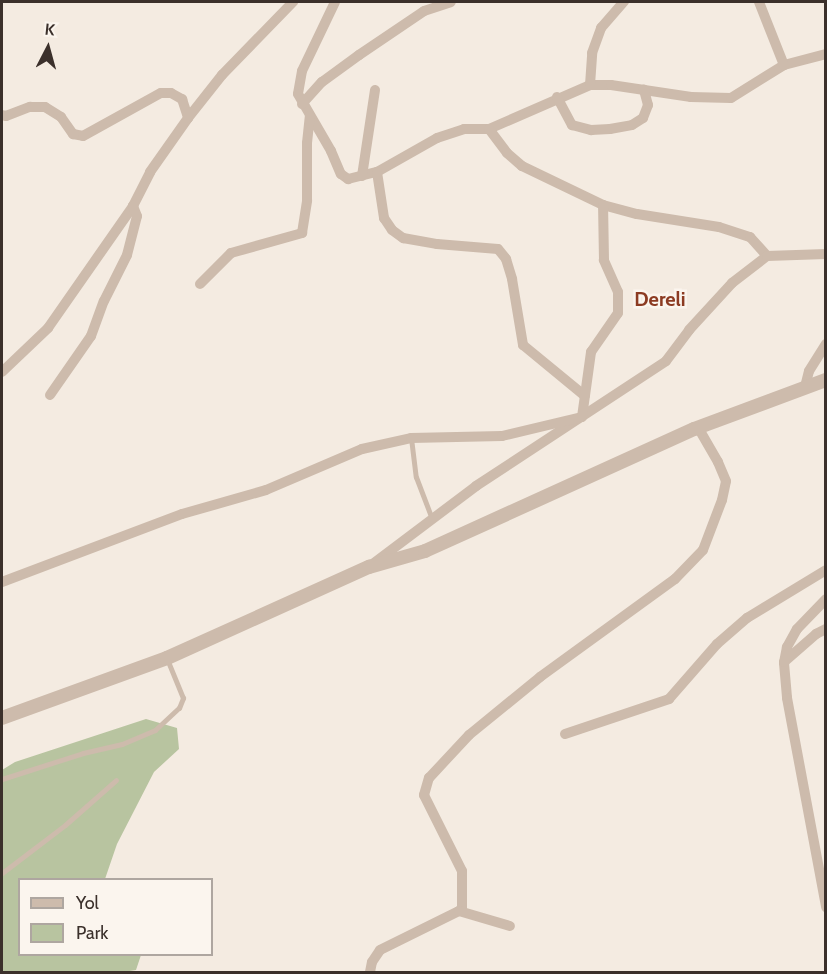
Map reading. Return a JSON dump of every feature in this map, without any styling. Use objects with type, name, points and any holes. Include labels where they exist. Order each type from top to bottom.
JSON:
[{"type":"street","points":[[2,372],[48,328],[133,206],[150,172],[188,118],[222,75],[293,2]]},
{"type":"street","points":[[335,2],[302,71],[298,94],[341,174],[348,179],[377,172],[437,138],[464,129],[489,129],[557,97],[590,85],[611,85],[691,97],[731,98],[784,65],[825,54]]},
{"type":"street","points":[[302,104],[322,82],[368,49],[424,11],[451,2]]},
{"type":"street","points":[[590,85],[592,53],[601,28],[624,2]]},
{"type":"street","points":[[759,2],[784,65]]},
{"type":"street","points":[[362,176],[375,90]]},
{"type":"street","points":[[557,97],[572,125],[591,130],[610,129],[632,125],[643,118],[648,105],[644,90]]},
{"type":"street","points":[[2,115],[45,107],[61,117],[73,134],[83,136],[161,93],[171,93],[182,99],[188,118]]},
{"type":"street","points":[[200,284],[231,253],[302,233],[307,200],[307,143],[310,116]]},
{"type":"street","points":[[489,129],[507,153],[522,166],[603,205],[637,214],[720,227],[750,237],[767,256]]},
{"type":"street","points":[[377,172],[384,219],[392,230],[403,238],[437,244],[498,249],[506,259],[512,279],[523,345],[585,396]]},
{"type":"street","points":[[582,417],[591,352],[618,312],[618,292],[604,260],[603,205]]},
{"type":"street","points":[[50,395],[91,336],[104,301],[127,255],[137,216],[133,206]]},
{"type":"street","points":[[369,567],[476,486],[666,361],[689,330],[732,284],[767,256],[825,254]]},
{"type":"street","points":[[805,387],[809,372],[825,344]]},
{"type":"street","points":[[2,718],[167,658],[369,567],[425,551],[698,428],[825,380]]},
{"type":"street","points":[[2,582],[182,514],[266,490],[362,449],[411,438],[502,436],[582,417]]},
{"type":"street","points":[[462,911],[462,871],[423,795],[429,778],[469,735],[540,677],[675,579],[703,550],[722,500],[726,481],[718,462],[698,428]]},
{"type":"street","points":[[565,734],[669,699],[717,644],[747,618],[825,570]]},
{"type":"street","points":[[825,599],[797,629],[787,647],[784,663],[788,698],[825,907]]},
{"type":"street","points":[[784,663],[816,634],[825,629]]},
{"type":"street","points":[[370,972],[372,962],[380,950],[462,911],[510,926]]},
{"type":"lane","points":[[411,438],[416,477],[432,519]]},
{"type":"lane","points":[[2,779],[83,753],[122,744],[155,730],[179,708],[183,699],[167,658]]},
{"type":"lane","points":[[2,873],[65,825],[116,780]]},
{"type":"green space","points":[[146,719],[177,728],[179,749],[154,772],[117,844],[105,878],[18,878],[18,956],[141,956],[136,970],[123,972],[2,972],[2,770],[15,762]]},
{"type":"district","name":"Dereli","points":[[660,299]]}]
